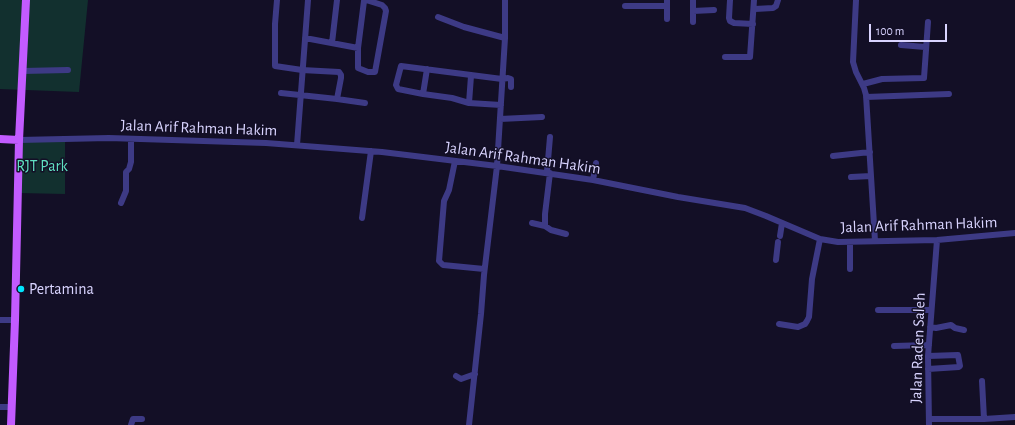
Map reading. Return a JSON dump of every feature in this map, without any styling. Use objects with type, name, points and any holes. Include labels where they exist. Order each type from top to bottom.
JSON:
[{"type":"main road","points":[[12,425],[16,320],[19,140],[26,0]]},
{"type":"main road","points":[[0,139],[19,140]]},
{"type":"street","points":[[277,0],[274,24],[274,64],[277,67],[302,70],[336,71],[340,73],[337,98]]},
{"type":"street","points":[[297,145],[308,0]]},
{"type":"street","points":[[332,43],[337,0]]},
{"type":"street","points":[[366,0],[382,5],[386,11],[375,72],[368,72],[358,68],[358,48],[364,1],[366,0]]},
{"type":"street","points":[[469,425],[481,314],[484,269],[497,166],[505,38],[505,0]]},
{"type":"street","points":[[693,0],[693,22]]},
{"type":"street","points":[[730,0],[730,21],[734,23],[753,24]]},
{"type":"street","points":[[725,57],[750,57],[755,8],[754,0]]},
{"type":"street","points":[[755,8],[773,8],[776,6],[778,0]]},
{"type":"street","points":[[856,0],[852,52],[856,72],[863,84],[866,97],[875,241]]},
{"type":"street","points":[[625,6],[667,3],[667,19]]},
{"type":"street","points":[[693,11],[714,10]]},
{"type":"street","points":[[438,17],[505,38]]},
{"type":"street","points":[[863,84],[882,79],[924,78],[925,47],[928,22]]},
{"type":"street","points":[[305,38],[358,48]]},
{"type":"street","points":[[901,45],[925,47]]},
{"type":"street","points":[[501,105],[469,103],[452,98],[400,90],[396,85],[401,66],[471,76],[502,79],[508,78],[511,79],[511,87]]},
{"type":"street","points":[[423,94],[427,69]]},
{"type":"street","points":[[23,71],[68,70]]},
{"type":"street","points":[[469,103],[471,76]]},
{"type":"street","points":[[281,93],[337,98],[365,103]]},
{"type":"street","points":[[866,97],[949,94]]},
{"type":"street","points":[[500,119],[542,117]]},
{"type":"street","points":[[545,226],[550,137]]},
{"type":"street","name":"Jalan Arif Rahman Hakim","points":[[19,140],[109,138],[131,140],[266,143],[371,151],[548,172],[678,197],[745,208],[820,239],[850,242],[936,240],[1015,234]]},
{"type":"street","points":[[122,204],[126,191],[126,172],[129,169],[131,162],[131,140]]},
{"type":"street","points":[[362,218],[371,151]]},
{"type":"street","points":[[832,156],[870,152]]},
{"type":"street","points":[[455,161],[449,190],[444,201],[439,261],[443,265],[484,269]]},
{"type":"street","points":[[594,180],[596,164]]},
{"type":"street","points":[[119,174],[126,172]]},
{"type":"street","points":[[851,176],[871,176]]},
{"type":"street","points":[[776,260],[782,223]]},
{"type":"street","points":[[532,224],[545,226],[551,230],[566,234]]},
{"type":"street","points":[[779,324],[798,327],[805,324],[809,317],[812,278],[820,239]]},
{"type":"street","name":"Jalan Raden Saleh","points":[[936,240],[928,356],[929,422],[1015,417]]},
{"type":"street","points":[[850,242],[850,269]]},
{"type":"street","points":[[878,310],[931,310]]},
{"type":"street","points":[[0,320],[16,320]]},
{"type":"street","points":[[930,327],[936,328],[951,325],[955,328],[964,330]]},
{"type":"street","points":[[894,346],[929,345]]},
{"type":"street","points":[[928,356],[958,355],[960,366],[928,369]]},
{"type":"street","points":[[456,376],[460,378],[475,374]]},
{"type":"street","points":[[982,381],[984,419]]},
{"type":"street","points":[[0,407],[12,407]]},
{"type":"street","points":[[131,425],[133,419],[142,419]]},
{"type":"green space","points":[[0,0],[88,0],[79,92],[0,89]]},
{"type":"green space","name":"RJT Park","points":[[65,139],[65,194],[19,193],[21,140]]},
{"type":"place","name":"Pertamina","points":[[21,289]]}]
